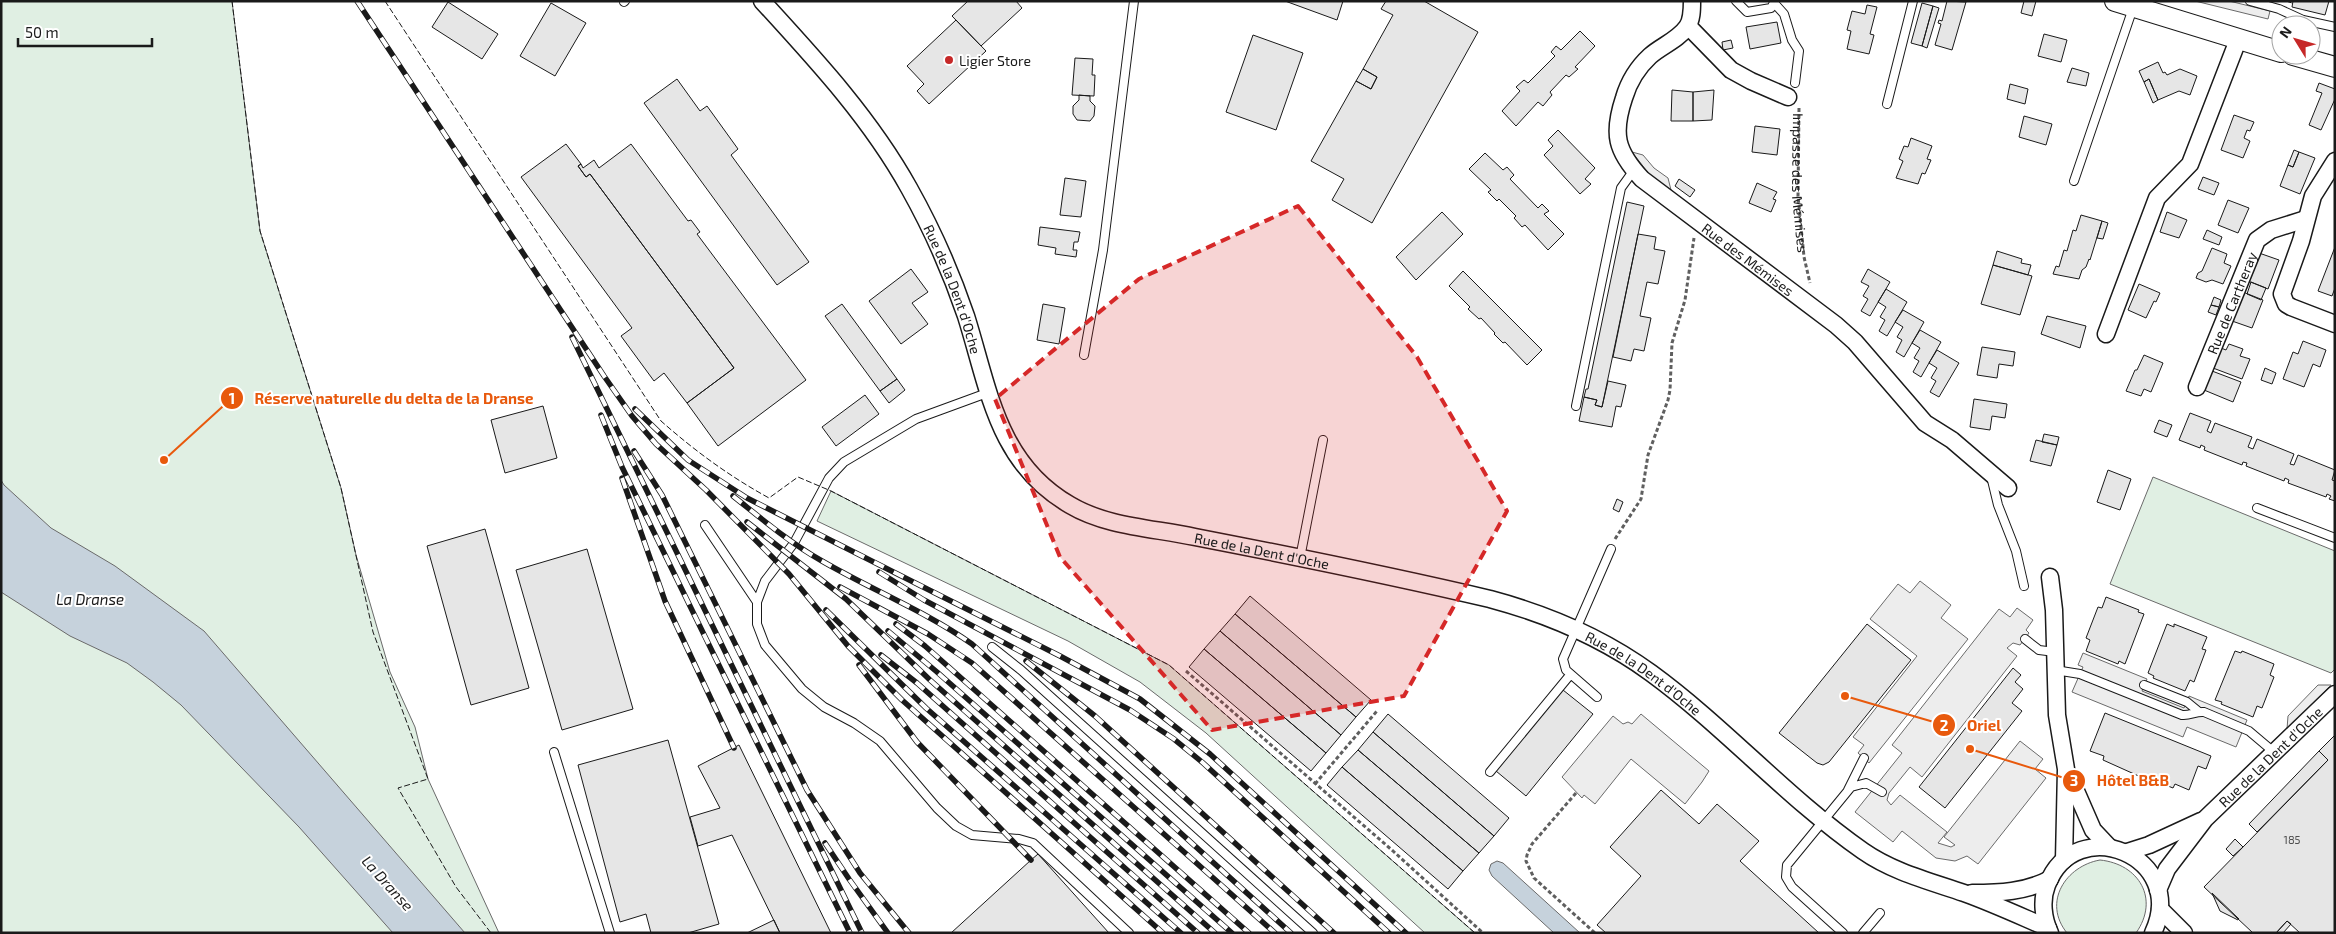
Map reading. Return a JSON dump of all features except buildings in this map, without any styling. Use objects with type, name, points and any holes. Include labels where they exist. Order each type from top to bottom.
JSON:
[{"type":"street","name":"Rue de la Dent d'Oche","points":[[762,1],[847,97],[890,156],[909,187],[955,286],[972,336],[987,393],[1001,429],[1019,460],[1043,487],[1072,507],[1106,520],[1300,558],[1490,599],[1530,611],[1575,630],[1611,648],[1650,673],[1824,820],[1879,861],[1910,875],[1964,893],[2049,930]]},
{"type":"street","points":[[1688,26],[1692,1]]},
{"type":"street","points":[[2128,4],[2271,49]]},
{"type":"street","name":"Impasse des Mémises","points":[[1688,26],[1732,70],[1751,81],[1792,90]]},
{"type":"street","name":"Rue des Mémises","points":[[1688,26],[1649,58],[1636,72],[1627,87],[1616,126],[1620,146],[1634,170],[1642,178],[1815,308],[1855,342],[1925,423],[1952,440],[2008,488]]},
{"type":"street","points":[[2106,334],[2157,198],[2190,164],[2238,40]]},
{"type":"street","points":[[2321,63],[2335,67]]},
{"type":"street","points":[[2335,161],[2313,196],[2301,241],[2283,289],[2283,300],[2291,307],[2335,324]]},
{"type":"street","name":"Rue de Cartheray","points":[[2197,387],[2257,240],[2271,230],[2306,219]]},
{"type":"street","points":[[2050,577],[2054,610],[2057,715],[2066,769],[2064,860]]},
{"type":"street","name":"Rue de la Dent d'Oche","points":[[2158,890],[2167,869],[2205,819],[2335,694]]},
{"type":"street","points":[[2066,769],[2094,830],[2109,847]]},
{"type":"street","name":"Rue de la Dent d'Oche","points":[[2127,852],[2159,841],[2205,819]]},
{"type":"street","points":[[2049,930],[2043,903],[2050,878],[2064,860],[2085,849],[2109,847],[2127,852],[2147,868],[2158,890],[2160,909],[2158,923],[2153,933]]},
{"type":"street","name":"Rue de la Dent d'Oche","points":[[1964,893],[2018,891],[2050,878]]},
{"type":"street","points":[[2160,909],[2184,933]]},
{"type":"lane","points":[[1084,355],[1103,250],[1134,1]]},
{"type":"lane","points":[[1736,1],[1747,12],[1771,8],[1775,3],[1784,14],[1792,40],[1799,51],[1792,90]]},
{"type":"lane","points":[[1887,104],[1913,1]]},
{"type":"lane","points":[[2250,1],[2279,9],[2292,15]]},
{"type":"lane","points":[[2074,181],[2128,4]]},
{"type":"lane","points":[[2305,15],[2307,11]]},
{"type":"lane","points":[[2321,24],[2335,27]]},
{"type":"lane","points":[[1576,406],[1621,188],[1634,170]]},
{"type":"lane","points":[[987,393],[916,419],[844,462],[829,478],[794,543],[765,581],[757,602],[757,624],[765,646],[812,699],[868,731],[880,741],[937,808],[956,826],[972,835],[1019,839],[1033,843],[1129,933]]},
{"type":"lane","points":[[1300,558],[1323,440]]},
{"type":"lane","points":[[1990,473],[1998,505],[2016,551],[2024,586]]},
{"type":"lane","points":[[2257,508],[2335,538]]},
{"type":"lane","points":[[705,525],[757,602]]},
{"type":"lane","points":[[1597,697],[1570,675],[1566,670],[1563,659],[1611,549]]},
{"type":"lane","points":[[2025,639],[2039,650],[2055,652]]},
{"type":"lane","points":[[992,647],[1026,674],[1313,933]]},
{"type":"lane","points":[[2055,670],[2080,674],[2182,715],[2187,716],[2198,711]]},
{"type":"lane","points":[[1490,772],[1570,675]]},
{"type":"lane","points":[[2144,686],[2186,702],[2198,711],[2249,731],[2275,753]]},
{"type":"lane","points":[[554,752],[610,933]]},
{"type":"lane","points":[[1843,933],[1792,887],[1786,877],[1790,860],[1848,790],[1864,758]]},
{"type":"lane","points":[[1848,790],[1856,784],[1866,783],[1882,792]]},
{"type":"lane","points":[[1862,933],[1880,913]]},
{"type":"path","name":"Impasse des Mémises","points":[[1792,90],[1800,114],[1798,196],[1804,257],[1815,308]]},
{"type":"path","points":[[1611,549],[1618,534],[1637,509],[1641,499],[1648,455],[1668,400],[1672,343],[1685,300],[1696,219]]},
{"type":"path","points":[[1186,671],[1483,933]]},
{"type":"path","points":[[1315,784],[1377,711]]},
{"type":"path","points":[[1576,793],[1532,844],[1526,861],[1534,878],[1595,933]]},
{"type":"highlighted area","points":[[1298,206],[1417,357],[1507,511],[1404,696],[1212,730],[1060,557],[995,399],[1139,279]]},
{"type":"green space","points":[[1,1],[232,1],[260,231],[341,488],[356,555],[390,672],[415,727],[428,779],[499,933],[1,933]]},
{"type":"green space","points":[[2153,477],[2335,551],[2335,669],[2331,673],[2110,584]]},
{"type":"green space","points":[[831,491],[1169,665],[1475,933],[1425,933],[1206,733],[1140,682],[1068,641],[817,521]]},
{"type":"green space","points":[[2100,860],[2125,868],[2142,885],[2146,908],[2143,920],[2136,933],[2067,933],[2060,921],[2057,898],[2061,887],[2077,870]]},
{"type":"shaded area","points":[[2195,1],[2229,1],[2270,11],[2268,19]]},
{"type":"shaded area","points":[[1632,152],[1643,155],[1654,168],[1668,178],[1671,190],[1649,174]]},
{"type":"shaded area","points":[[1920,581],[1951,605],[1941,618],[1968,639],[1869,763],[1858,753],[1864,745],[1853,737],[1917,656],[1870,619],[1898,584],[1910,593]]},
{"type":"shaded area","points":[[2017,608],[2033,620],[2026,630],[2029,633],[2020,645],[2013,643],[2007,648],[2017,656],[1922,777],[1910,767],[1889,793],[1887,800],[1891,805],[1900,795],[1947,832],[1938,843],[1951,847],[1955,845],[1944,837],[2020,741],[2043,759],[2035,769],[2046,778],[1978,864],[1967,856],[1955,861],[1936,858],[1902,831],[1893,842],[1855,812],[1902,753],[1892,745],[1999,609],[2010,617]]},
{"type":"shaded area","points":[[2083,653],[2147,679],[2142,691],[2184,708],[2189,696],[2247,720],[2236,747],[2187,727],[2183,737],[2072,692],[2083,667],[2078,665]]},
{"type":"shaded area","points":[[2318,685],[2331,685],[2287,729],[2288,716]]},
{"type":"shaded area","points":[[1641,714],[1709,771],[1702,782],[1685,804],[1631,759],[1595,804],[1584,795],[1582,798],[1562,777],[1613,716],[1623,724],[1628,722],[1632,724]]},
{"type":"water","name":"La Dranse","points":[[1,480],[4,485],[51,528],[115,566],[204,631],[465,933],[393,933],[299,827],[181,705],[127,663],[70,636],[1,592]]},
{"type":"water","points":[[1497,861],[1503,863],[1580,933],[1554,933],[1492,876],[1489,870],[1491,864]]},
{"type":"railway","points":[[357,1],[604,376],[632,416],[656,444],[706,490],[789,574],[848,646],[902,700],[1163,933]]},
{"type":"railway","points":[[572,337],[862,933]]},
{"type":"railway","points":[[635,409],[688,460],[747,498],[1060,656],[1140,699],[1210,754],[1406,933]]},
{"type":"railway","points":[[601,415],[622,467],[850,933]]},
{"type":"railway","points":[[634,451],[662,495],[807,790],[860,873],[909,933]]},
{"type":"railway","points":[[622,478],[665,601],[734,748]]},
{"type":"railway","points":[[733,496],[810,554],[936,621],[972,644],[1291,933]]},
{"type":"railway","points":[[747,522],[846,599],[930,680],[1215,933]]},
{"type":"railway","points":[[879,572],[924,600],[1130,710],[1174,739],[1202,762],[1389,933]]},
{"type":"railway","points":[[840,587],[928,634],[972,663],[1275,933]]},
{"type":"railway","points":[[826,610],[926,708],[1181,933]]},
{"type":"railway","points":[[896,624],[925,646],[1249,933]]},
{"type":"railway","points":[[888,631],[937,672],[1232,933]]},
{"type":"railway","points":[[881,655],[917,683],[1198,933]]},
{"type":"railway","points":[[1026,661],[1095,716],[1334,933]]},
{"type":"railway","points":[[859,665],[917,742],[1031,860]]},
{"type":"railway","points":[[825,843],[888,933]]},
{"type":"fence","points":[[232,1],[260,231],[341,488],[373,632],[428,779],[398,788],[456,887],[491,933]]},
{"type":"fence","points":[[385,1],[661,421],[726,472],[769,498],[798,477],[831,491],[1169,665],[1475,933]]},
{"type":"fence","points":[[2286,1],[2292,3]]},
{"type":"place","name":"Ligier Store","points":[[949,60]]},
{"type":"place","name":"Réserve naturelle du delta de la Dranse","points":[[164,460]]},
{"type":"place","name":"Oriel","points":[[1845,696]]},
{"type":"place","name":"Hôtel B&B","points":[[1970,749]]}]
